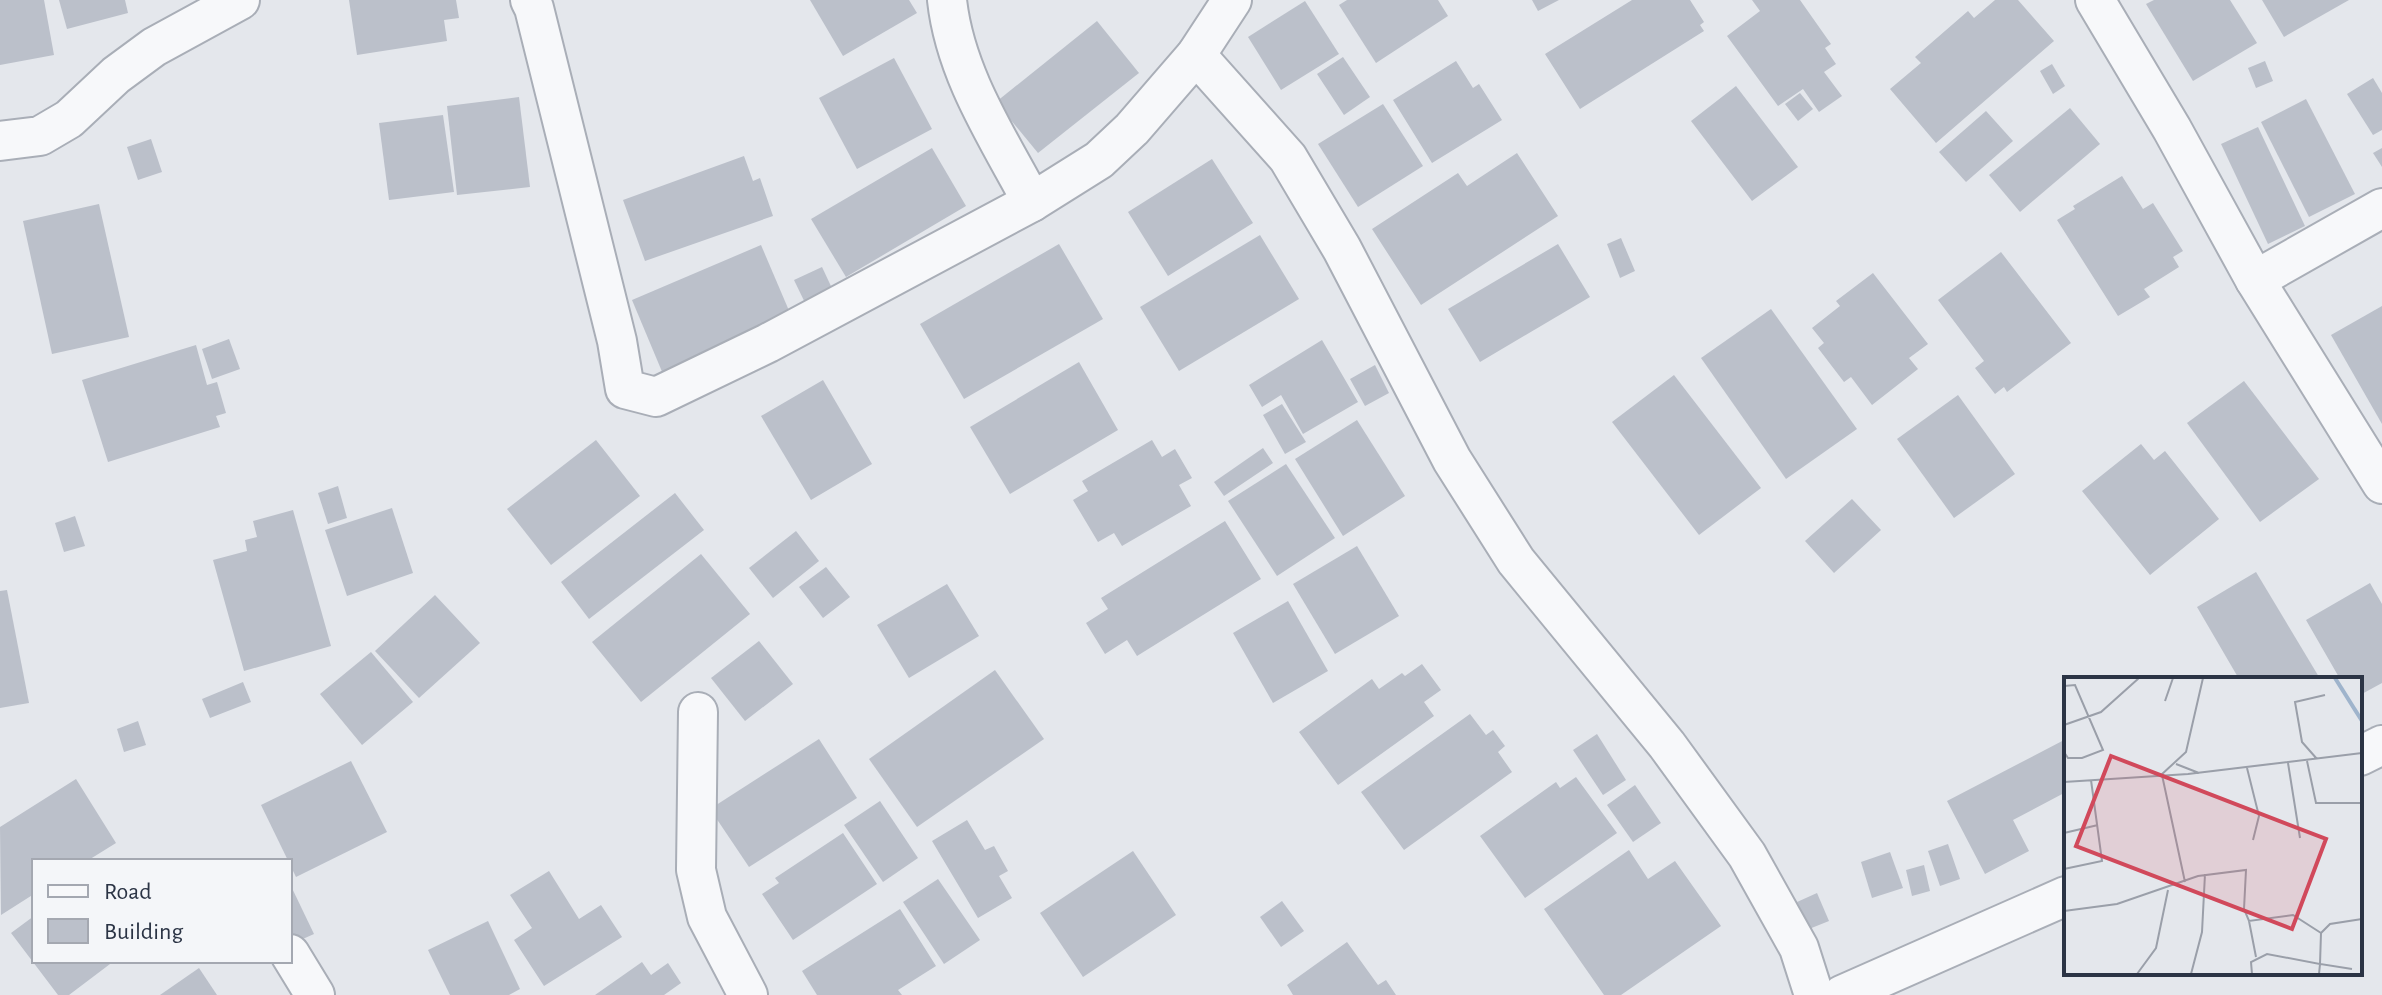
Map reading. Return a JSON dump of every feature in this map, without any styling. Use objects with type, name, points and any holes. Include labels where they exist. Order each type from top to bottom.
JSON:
[{"type":"street","points":[[0,141],[40,136],[69,119],[116,75],[154,47],[240,0]]},
{"type":"street","points":[[530,0],[617,341],[625,389],[656,397],[768,343],[1032,202],[1099,160],[1132,129],[1196,55],[1232,0]]},
{"type":"street","points":[[947,0],[950,29],[963,71],[1032,202]]},
{"type":"street","points":[[2095,0],[2172,129],[2255,280],[2382,484]]},
{"type":"street","points":[[1196,55],[1288,158],[1342,249],[1452,460],[1516,561],[1667,745],[1747,855],[1799,948],[1814,995]]},
{"type":"street","points":[[2255,280],[2382,208]]},
{"type":"street","points":[[698,712],[696,870],[707,917],[748,995]]},
{"type":"street","points":[[2362,755],[2382,745]]},
{"type":"street","points":[[1842,995],[2064,897]]},
{"type":"street","points":[[292,957],[315,995]]},
{"type":"building","points":[[0,0],[44,0],[54,55],[0,65]]},
{"type":"building","points":[[59,0],[125,0],[128,13],[67,29]]},
{"type":"building","points":[[349,0],[456,0],[459,18],[444,20],[447,41],[357,55]]},
{"type":"building","points":[[810,0],[909,0],[917,13],[843,56]]},
{"type":"building","points":[[1347,0],[1438,0],[1448,16],[1376,63],[1339,5]]},
{"type":"building","points":[[1532,0],[1559,0],[1538,11]]},
{"type":"building","points":[[1632,0],[1690,0],[1704,22],[1700,25],[1704,31],[1580,109],[1545,54]]},
{"type":"building","points":[[1752,0],[1800,0],[1831,44],[1825,48],[1836,64],[1824,72],[1842,96],[1819,112],[1803,89],[1778,106],[1727,36],[1760,11]]},
{"type":"building","points":[[1995,0],[2018,0],[2054,41],[1936,143],[1890,89],[1921,63],[1915,57],[1968,11],[1974,18]]},
{"type":"building","points":[[2154,0],[2230,0],[2257,43],[2193,81],[2146,4]]},
{"type":"building","points":[[2262,0],[2349,0],[2284,37]]},
{"type":"building","points":[[1305,1],[1339,54],[1281,90],[1248,37]]},
{"type":"building","points":[[1097,21],[1139,73],[1038,153],[996,102]]},
{"type":"building","points":[[1343,57],[1370,97],[1344,115],[1317,74]]},
{"type":"building","points":[[894,58],[932,129],[857,169],[819,98]]},
{"type":"building","points":[[1456,61],[1473,88],[1479,84],[1502,120],[1432,163],[1393,100]]},
{"type":"building","points":[[2265,61],[2273,81],[2256,88],[2248,68]]},
{"type":"building","points":[[2052,64],[2065,86],[2053,94],[2040,71]]},
{"type":"building","points":[[2373,78],[2382,93],[2382,130],[2373,135],[2347,94]]},
{"type":"building","points":[[1736,86],[1798,167],[1752,201],[1691,121]]},
{"type":"building","points":[[1800,93],[1813,109],[1798,121],[1785,104]]},
{"type":"building","points":[[519,97],[530,187],[457,195],[447,106]]},
{"type":"building","points":[[2306,99],[2355,194],[2309,217],[2261,122]]},
{"type":"building","points":[[1383,104],[1423,166],[1358,207],[1318,144]]},
{"type":"building","points":[[2070,108],[2100,144],[2020,212],[1989,175]]},
{"type":"building","points":[[1986,111],[2013,141],[1966,182],[1939,152]]},
{"type":"building","points":[[443,115],[454,192],[389,200],[379,123]]},
{"type":"building","points":[[2258,127],[2305,226],[2268,244],[2221,144]]},
{"type":"building","points":[[151,139],[162,172],[138,180],[127,147]]},
{"type":"building","points":[[932,148],[966,206],[846,277],[811,219]]},
{"type":"building","points":[[2382,148],[2382,167],[2373,153]]},
{"type":"building","points":[[1517,153],[1558,216],[1421,305],[1372,229],[1458,173],[1467,186]]},
{"type":"building","points":[[744,156],[753,181],[760,178],[773,216],[645,261],[623,200]]},
{"type":"building","points":[[1212,159],[1253,223],[1168,276],[1128,212]]},
{"type":"building","points":[[2122,176],[2143,209],[2153,203],[2183,251],[2173,257],[2179,267],[2144,289],[2150,297],[2118,316],[2057,220],[2075,209],[2073,206]]},
{"type":"building","points":[[99,204],[129,337],[52,354],[23,221]]},
{"type":"building","points":[[1260,235],[1299,299],[1179,371],[1140,307]]},
{"type":"building","points":[[1621,238],[1635,271],[1620,278],[1607,244]]},
{"type":"building","points":[[1059,244],[1103,319],[964,399],[920,324]]},
{"type":"building","points":[[1558,244],[1590,297],[1480,362],[1448,309]]},
{"type":"building","points":[[761,245],[793,320],[663,374],[632,300]]},
{"type":"building","points":[[2001,252],[2071,343],[2007,392],[2004,387],[1995,394],[1975,368],[1984,361],[1938,300]]},
{"type":"building","points":[[822,267],[837,299],[809,311],[794,280]]},
{"type":"building","points":[[1873,273],[1928,344],[1909,358],[1918,369],[1872,405],[1851,377],[1844,382],[1818,348],[1824,343],[1812,328],[1840,306],[1836,301]]},
{"type":"building","points":[[2382,306],[2382,424],[2331,335]]},
{"type":"building","points":[[1771,309],[1857,429],[1786,479],[1701,358]]},
{"type":"building","points":[[229,339],[240,369],[212,379],[202,349]]},
{"type":"building","points":[[1322,340],[1358,402],[1303,434],[1281,395],[1262,407],[1249,385]]},
{"type":"building","points":[[196,345],[207,385],[217,382],[226,413],[216,416],[220,427],[108,462],[82,380]]},
{"type":"building","points":[[1079,362],[1118,430],[1010,494],[970,427]]},
{"type":"building","points":[[1375,365],[1389,393],[1365,406],[1350,379]]},
{"type":"building","points":[[1674,375],[1761,488],[1699,535],[1612,422]]},
{"type":"building","points":[[823,380],[872,464],[811,500],[761,416]]},
{"type":"building","points":[[2244,381],[2319,479],[2260,522],[2187,423]]},
{"type":"building","points":[[1958,395],[2015,474],[1954,518],[1897,439]]},
{"type":"building","points":[[1282,404],[1306,442],[1285,454],[1263,415]]},
{"type":"building","points":[[1357,420],[1405,496],[1343,536],[1295,459]]},
{"type":"building","points":[[596,440],[640,496],[551,565],[507,509]]},
{"type":"building","points":[[1152,440],[1162,457],[1175,449],[1192,478],[1179,485],[1191,506],[1122,546],[1114,533],[1098,542],[1073,500],[1088,491],[1082,481]]},
{"type":"building","points":[[2141,444],[2154,460],[2165,451],[2219,519],[2150,575],[2082,491]]},
{"type":"building","points":[[1263,448],[1273,463],[1224,496],[1214,482]]},
{"type":"building","points":[[1286,464],[1335,538],[1277,576],[1228,501]]},
{"type":"building","points":[[338,486],[347,518],[328,524],[318,493]]},
{"type":"building","points":[[675,493],[704,530],[589,619],[561,582]]},
{"type":"building","points":[[1852,499],[1881,530],[1834,573],[1805,541]]},
{"type":"building","points":[[392,508],[413,573],[347,596],[325,530]]},
{"type":"building","points":[[293,510],[331,646],[244,671],[213,560],[247,551],[245,540],[257,537],[253,521]]},
{"type":"building","points":[[75,516],[85,546],[64,552],[55,523]]},
{"type":"building","points":[[1225,521],[1261,579],[1137,656],[1127,640],[1105,654],[1086,623],[1108,609],[1101,598]]},
{"type":"building","points":[[796,531],[819,561],[773,598],[749,568]]},
{"type":"building","points":[[1357,546],[1399,616],[1335,654],[1293,584]]},
{"type":"building","points":[[701,554],[750,614],[641,702],[592,642]]},
{"type":"building","points":[[826,567],[850,597],[823,618],[799,587]]},
{"type":"building","points":[[2256,572],[2319,677],[2238,677],[2197,607]]},
{"type":"building","points":[[2370,583],[2382,604],[2382,683],[2362,694],[2362,677],[2339,677],[2306,620]]},
{"type":"building","points":[[947,584],[979,636],[909,678],[877,625]]},
{"type":"building","points":[[7,590],[29,703],[0,708],[0,591]]},
{"type":"building","points":[[435,595],[480,643],[419,698],[375,651]]},
{"type":"building","points":[[1288,601],[1328,671],[1273,703],[1233,633]]},
{"type":"building","points":[[759,641],[793,684],[745,721],[711,678]]},
{"type":"building","points":[[371,652],[413,702],[362,745],[320,694]]},
{"type":"building","points":[[1422,664],[1441,690],[1424,702],[1434,716],[1338,785],[1299,732],[1372,679],[1379,689]]},
{"type":"building","points":[[995,670],[1044,739],[917,827],[869,759]]},
{"type":"building","points":[[243,682],[251,702],[210,718],[202,699]]},
{"type":"building","points":[[1470,714],[1486,735],[1493,730],[1505,746],[1498,752],[1512,772],[1404,850],[1361,792]]},
{"type":"building","points":[[138,721],[146,745],[124,752],[117,729]]},
{"type":"building","points":[[1597,734],[1626,780],[1603,795],[1573,750]]},
{"type":"building","points":[[819,739],[857,798],[749,867],[710,809]]},
{"type":"building","points":[[2064,740],[2064,793],[2013,820],[2029,851],[1985,874],[1947,801]]},
{"type":"building","points":[[351,761],[387,832],[296,877],[292,859],[287,859],[261,805]]},
{"type":"building","points":[[1576,777],[1617,833],[1525,898],[1480,836],[1556,782],[1560,788]]},
{"type":"building","points":[[76,779],[116,843],[90,859],[32,859],[32,895],[1,915],[0,827]]},
{"type":"building","points":[[1635,785],[1661,823],[1633,842],[1607,805]]},
{"type":"building","points":[[880,801],[918,858],[883,882],[844,825]]},
{"type":"building","points":[[967,820],[985,850],[994,846],[1008,871],[999,876],[1012,898],[978,918],[932,841]]},
{"type":"building","points":[[843,833],[877,884],[793,940],[762,894],[779,883],[775,878]]},
{"type":"building","points":[[1948,844],[1960,879],[1940,886],[1928,851]]},
{"type":"building","points":[[1629,850],[1648,879],[1675,861],[1721,926],[1621,995],[1604,995],[1544,909]]},
{"type":"building","points":[[1133,851],[1176,915],[1083,977],[1040,913]]},
{"type":"building","points":[[1890,852],[1903,888],[1872,898],[1861,862]]},
{"type":"building","points":[[1924,865],[1930,891],[1912,896],[1906,870]]},
{"type":"building","points":[[549,871],[579,919],[601,905],[622,937],[544,986],[514,940],[532,928],[510,895]]},
{"type":"building","points":[[938,879],[980,940],[944,964],[903,902]]},
{"type":"building","points":[[292,888],[314,934],[296,942],[292,935]]},
{"type":"building","points":[[1817,893],[1829,921],[1809,929],[1797,902]]},
{"type":"building","points":[[1282,901],[1304,931],[1281,947],[1260,917]]},
{"type":"building","points":[[900,909],[936,966],[898,990],[902,995],[817,995],[802,971]]},
{"type":"building","points":[[32,917],[32,961],[11,933]]},
{"type":"building","points":[[488,921],[520,989],[509,995],[450,995],[428,950]]},
{"type":"building","points":[[1347,942],[1378,985],[1386,980],[1396,995],[1293,995],[1287,985]]},
{"type":"building","points":[[642,962],[651,975],[668,963],[681,983],[664,995],[595,995]]},
{"type":"building","points":[[34,963],[111,963],[69,995],[58,995]]},
{"type":"building","points":[[199,968],[217,995],[160,995]]}]
